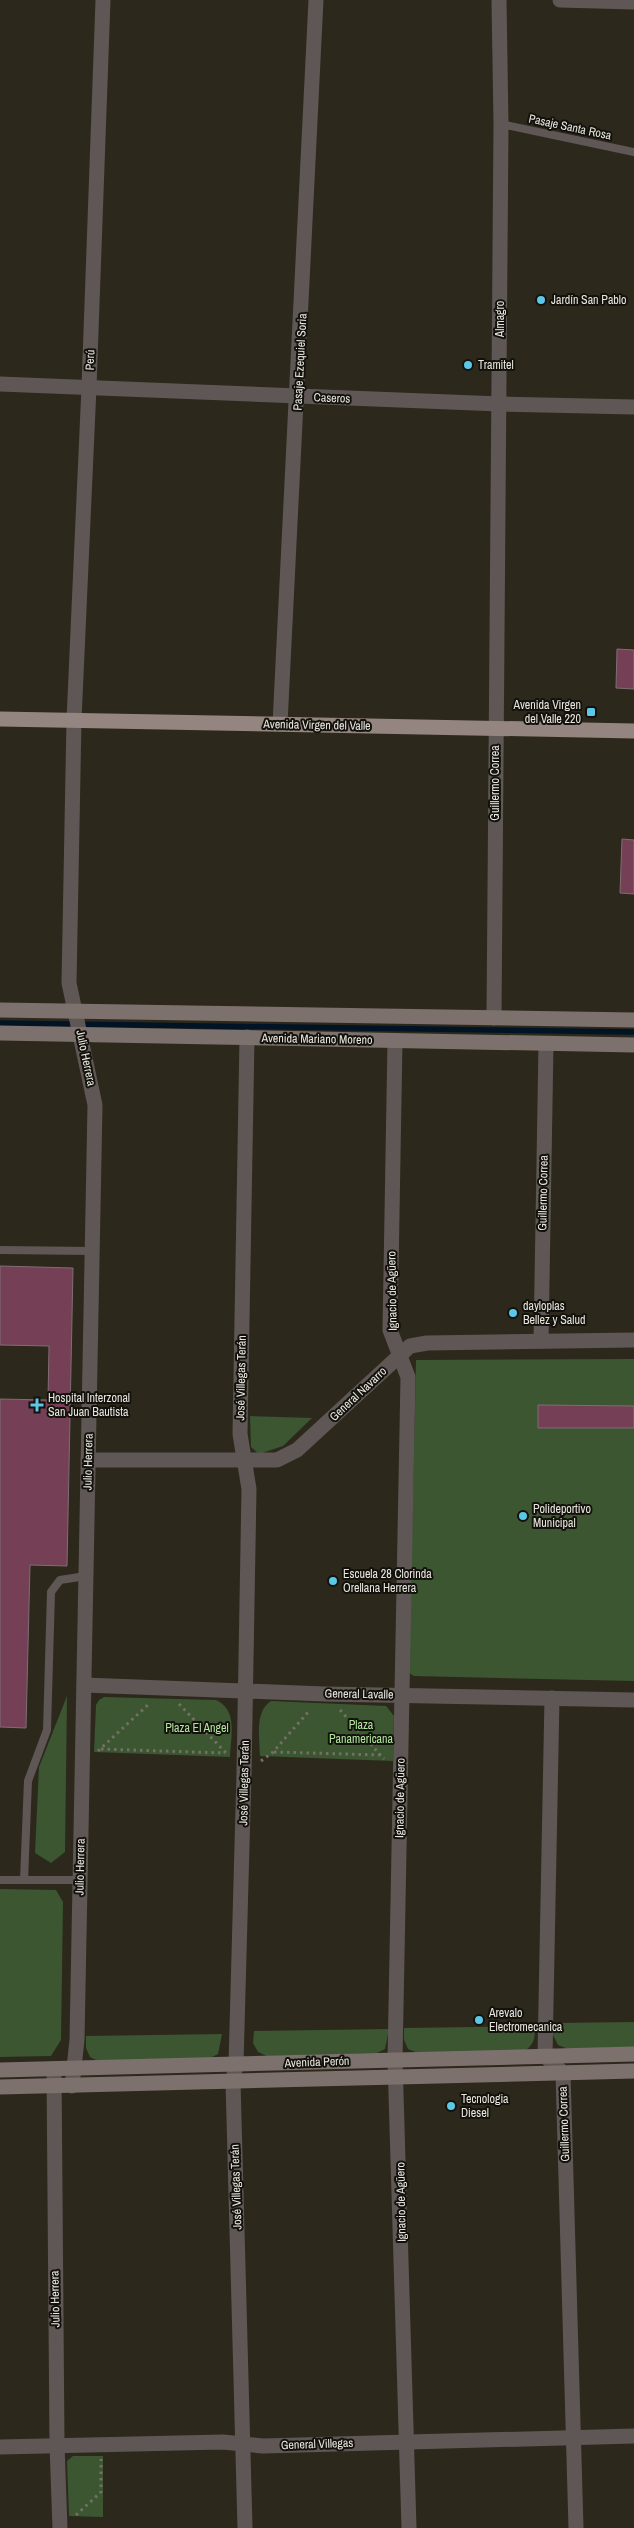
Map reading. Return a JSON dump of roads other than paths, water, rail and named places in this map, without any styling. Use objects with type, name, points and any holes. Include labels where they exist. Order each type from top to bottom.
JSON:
[{"type":"main road","name":"Avenida Virgen del Valle","points":[[0,719],[634,731]]},
{"type":"street","name":"Perú","points":[[74,720],[89,387],[103,0]]},
{"type":"street","name":"Pasaje Ezequiel Soria","points":[[280,724],[298,396],[316,0]]},
{"type":"street","name":"Almagro","points":[[495,728],[500,404],[501,124],[499,0]]},
{"type":"street","points":[[560,0],[634,2]]},
{"type":"street","name":"Caseros","points":[[0,384],[500,404],[634,407]]},
{"type":"street","name":"Julio Herrera","points":[[72,2086],[77,2040],[95,1105],[82,1035],[69,983],[74,720]]},
{"type":"street","name":"Guillermo Correa","points":[[494,1018],[495,728]]},
{"type":"street","name":"Avenida Mariano Moreno","points":[[0,1010],[634,1020]]},
{"type":"street","name":"Avenida Mariano Moreno","points":[[0,1033],[634,1045]]},
{"type":"street","name":"José Villegas Terán","points":[[245,2528],[233,2081],[236,2064],[244,1773],[249,1489],[240,1434],[248,1037]]},
{"type":"street","name":"Ignacio de Agüero","points":[[395,1041],[390,1330],[408,1377],[395,2060],[409,2528]]},
{"type":"street","name":"Guillermo Correa","points":[[540,1341],[546,1044]]},
{"type":"street","name":"General Navarro","points":[[88,1460],[245,1462],[277,1460],[297,1450],[410,1346],[427,1343],[634,1340]]},
{"type":"street","name":"General Lavalle","points":[[84,1686],[246,1692],[634,1700]]},
{"type":"street","points":[[544,2056],[552,1698]]},
{"type":"street","name":"Avenida Perón","points":[[0,2070],[634,2054]]},
{"type":"street","name":"Guillermo Correa","points":[[544,2056],[563,2073],[576,2528]]},
{"type":"street","name":"Julio Herrera","points":[[54,2069],[57,2445],[60,2528]]},
{"type":"street","name":"Avenida Perón","points":[[0,2087],[634,2071]]},
{"type":"street","name":"General Villegas","points":[[0,2447],[223,2442],[263,2446],[634,2436]]},
{"type":"lane","name":"Pasaje Santa Rosa","points":[[501,124],[634,152]]},
{"type":"lane","points":[[0,1250],[92,1251]]},
{"type":"lane","points":[[24,1880],[28,1780],[47,1730],[51,1592],[60,1580],[86,1576]]},
{"type":"lane","points":[[0,1880],[80,1880]]},
{"type":"waterway","points":[[0,1023],[634,1032]]},
{"type":"place","name":"Jardín San Pablo","points":[[541,300]]},
{"type":"place","name":"Tramitel","points":[[468,365]]},
{"type":"place","name":"Avenida Virgen del Valle 220","points":[[591,712]]},
{"type":"place","name":"dayloplas Bellez y Salud","points":[[513,1313]]},
{"type":"place","name":"Hospital Interzonal San Juan Bautista","points":[[37,1405]]},
{"type":"place","name":"Polideportivo Municipal","points":[[523,1516]]},
{"type":"place","name":"Escuela 28 Clorinda Orellana Herrera","points":[[333,1581]]},
{"type":"place","name":"Arevalo Electromecanica","points":[[479,2020]]},
{"type":"place","name":"Tecnologia Diesel","points":[[451,2106]]},
{"type":"park label","name":"Plaza El Angel","points":[[197,1728]]},
{"type":"park label","name":"Plaza Panamericana","points":[[361,1732]]}]
